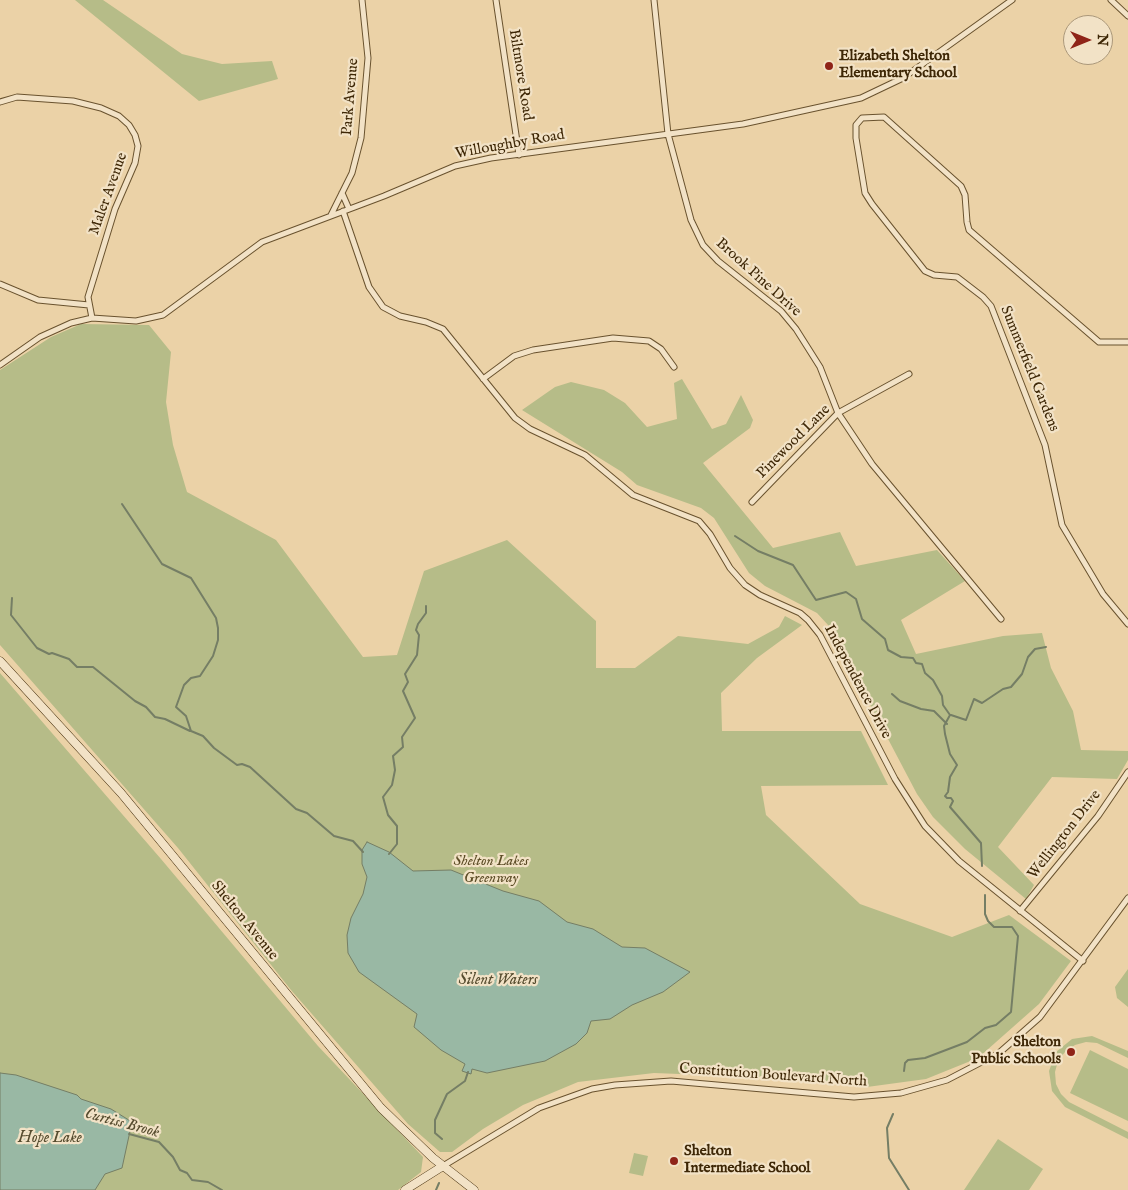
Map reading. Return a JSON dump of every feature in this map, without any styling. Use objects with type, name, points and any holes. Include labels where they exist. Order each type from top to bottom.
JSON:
[{"type":"main road","name":"Shelton Avenue","points":[[0,661],[136,811],[355,1078],[401,1127],[443,1166],[474,1190]]},
{"type":"main road","points":[[405,1190],[443,1166]]},
{"type":"street","name":"Park Avenue","points":[[331,215],[357,160],[364,110],[368,58],[362,0]]},
{"type":"street","name":"Biltmore Road","points":[[496,0],[519,155]]},
{"type":"street","name":"Brook Pine Drive","points":[[654,0],[668,134],[691,220],[703,245],[718,261],[781,311],[796,329],[820,367],[838,413],[872,464],[1001,619]]},
{"type":"street","name":"Willoughby Road","points":[[0,365],[40,337],[71,323],[92,318],[136,321],[163,315],[262,242],[455,166],[519,155],[743,124],[846,103],[872,94],[903,78],[1012,0]]},
{"type":"street","points":[[1111,0],[1128,16]]},
{"type":"street","name":"Maler Avenue","points":[[0,102],[24,97],[73,101],[101,108],[119,116],[136,135],[138,151],[98,260],[88,297],[92,318]]},
{"type":"street","name":"Summerfield Gardens","points":[[1128,342],[1099,342],[969,230],[965,195],[962,186],[884,117],[862,118],[856,126],[856,138],[865,193],[925,271],[934,275],[957,277],[983,297],[991,306],[1045,444],[1062,526],[1103,594],[1128,624]]},
{"type":"street","points":[[342,193],[349,209]]},
{"type":"street","name":"Independence Drive","points":[[343,211],[369,287],[378,302],[396,314],[443,329],[506,409],[530,429],[585,455],[633,495],[699,522],[710,534],[730,568],[745,585],[760,595],[800,613],[808,620],[820,636],[895,779],[916,814],[934,838],[959,862],[1083,961]]},
{"type":"street","points":[[0,284],[38,300],[89,305]]},
{"type":"street","points":[[483,379],[514,356],[533,350],[613,338],[649,341],[661,349],[674,367]]},
{"type":"street","name":"Pinewood Lane","points":[[752,502],[838,413],[909,374]]},
{"type":"street","name":"Wellington Drive","points":[[1020,911],[1098,816],[1128,772]]},
{"type":"street","name":"Constitution Boulevard North","points":[[443,1166],[539,1108],[592,1090],[615,1085],[671,1081],[854,1097],[892,1094],[936,1084],[972,1069],[1013,1043],[1052,1003],[1128,898]]},
{"type":"green space","points":[[75,0],[103,0],[182,54],[222,64],[272,61],[278,79],[199,101]]},
{"type":"green space","name":"Shelton Lakes Greenway","points":[[81,324],[149,325],[171,352],[166,402],[173,445],[187,492],[276,540],[363,657],[397,655],[424,571],[507,540],[596,621],[596,668],[635,668],[678,636],[748,644],[779,627],[785,616],[802,625],[757,658],[721,693],[722,731],[861,731],[888,785],[761,786],[766,815],[860,904],[952,937],[1009,915],[1071,961],[1039,1004],[978,1058],[926,1079],[867,1087],[807,1079],[654,1073],[578,1082],[523,1105],[483,1129],[452,1152],[440,1152],[408,1124],[291,990],[178,848],[0,645],[0,370],[51,337]]},
{"type":"green space","points":[[682,379],[712,429],[726,424],[741,395],[753,420],[750,428],[703,463],[773,548],[840,532],[856,566],[937,550],[965,581],[901,620],[916,654],[1003,636],[1042,633],[1051,668],[1073,711],[1081,750],[1128,751],[1128,760],[1117,779],[1052,777],[998,847],[1034,885],[1026,899],[965,849],[933,817],[917,794],[828,625],[817,613],[765,586],[749,573],[714,518],[701,508],[637,485],[622,472],[522,410],[555,387],[571,382],[604,390],[625,403],[647,427],[677,419],[674,383]]},
{"type":"green space","points":[[0,673],[161,859],[318,1046],[423,1157],[421,1172],[398,1190],[0,1190]]},
{"type":"green space","points":[[1128,969],[1128,1007],[1117,998],[1115,987]]},
{"type":"green space","points":[[1092,1036],[1128,1051],[1128,1058],[1097,1043],[1086,1042],[1075,1045],[1065,1052],[1058,1061],[1055,1072],[1056,1084],[1061,1094],[1069,1102],[1128,1132],[1128,1139],[1065,1107],[1052,1091],[1049,1071],[1056,1052],[1072,1039]]},
{"type":"green space","points":[[1090,1050],[1128,1069],[1128,1121],[1070,1093]]},
{"type":"green space","points":[[998,1139],[1043,1169],[1029,1190],[964,1190]]},
{"type":"green space","points":[[634,1153],[648,1156],[643,1176],[629,1173]]},
{"type":"water","name":"Silent Waters","points":[[367,842],[389,852],[413,871],[451,870],[503,891],[539,901],[567,922],[593,929],[622,947],[645,948],[690,972],[663,992],[632,1005],[610,1019],[591,1021],[587,1033],[576,1044],[545,1061],[487,1073],[472,1069],[471,1074],[462,1071],[465,1064],[441,1050],[414,1027],[417,1014],[359,972],[348,953],[347,935],[351,918],[363,894],[367,877],[362,864],[362,850]]},
{"type":"water","name":"Hope Lake","points":[[0,1073],[16,1075],[77,1095],[81,1099],[111,1109],[132,1122],[122,1168],[105,1174],[95,1190],[0,1190]]},
{"type":"waterway","points":[[122,504],[162,564],[191,578],[216,618],[218,640],[213,656],[200,676],[191,678],[184,685],[176,707],[186,716],[191,731],[203,736],[214,748],[237,765],[242,764],[250,767],[296,809],[307,813],[334,836],[353,841],[363,852]]},
{"type":"waterway","points":[[735,536],[758,551],[793,565],[816,600],[846,592],[856,599],[862,619],[885,639],[888,650],[901,657],[913,658],[916,663],[922,664],[925,673],[933,680],[942,696],[943,705],[950,715],[944,726],[945,734],[950,754],[957,765],[950,777],[948,792],[945,796],[951,798],[953,801],[950,807],[981,843],[982,866]]},
{"type":"waterway","points":[[12,598],[11,615],[37,648],[49,654],[52,653],[69,659],[77,667],[93,667],[135,701],[146,707],[155,717],[165,719],[190,731]]},
{"type":"waterway","points":[[389,854],[397,844],[397,826],[388,815],[383,797],[392,785],[395,770],[393,756],[403,747],[402,737],[415,718],[403,691],[408,682],[405,674],[417,655],[419,635],[416,630],[426,613],[426,606]]},
{"type":"waterway","points":[[951,715],[966,720],[974,699],[982,703],[1003,689],[1011,687],[1022,674],[1028,657],[1035,649],[1046,647]]},
{"type":"waterway","points":[[892,694],[900,701],[921,709],[934,711],[947,724]]},
{"type":"waterway","points":[[904,1071],[905,1063],[908,1060],[925,1058],[967,1042],[985,1028],[996,1025],[1011,1012],[1018,936],[1012,927],[994,927],[988,921],[985,914],[985,895]]},
{"type":"waterway","points":[[442,1139],[435,1133],[435,1120],[447,1094],[465,1081],[468,1072]]},
{"type":"waterway","points":[[893,1114],[887,1128],[889,1158],[909,1190]]},
{"type":"waterway","name":"Curtiss Brook","points":[[129,1134],[159,1142],[173,1157],[180,1170],[187,1173],[192,1180],[208,1182],[222,1190]]},
{"type":"waterway","points":[[436,1190],[439,1183]]},
{"type":"place","name":"Elizabeth Shelton Elementary School","points":[[829,66]]},
{"type":"place","name":"Shelton Public Schools","points":[[1071,1052]]},
{"type":"place","name":"Shelton Intermediate School","points":[[674,1161]]}]
